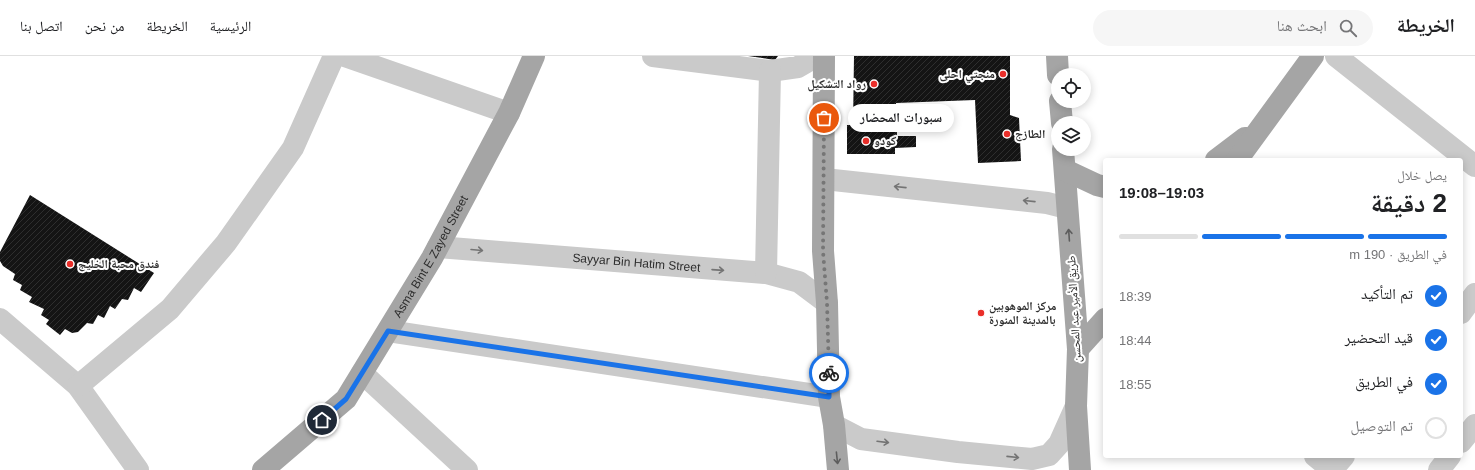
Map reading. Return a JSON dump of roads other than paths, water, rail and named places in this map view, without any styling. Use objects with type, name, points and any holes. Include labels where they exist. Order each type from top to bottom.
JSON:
[{"type":"main road","name":"Asma Bint E Zayed Street","points":[[263,470],[346,399],[438,247],[509,113],[534,56]]},
{"type":"main road","points":[[824,56],[823,251],[827,303],[829,397],[834,425],[838,470]]},
{"type":"main road","points":[[1057,56],[1058,68]]},
{"type":"main road","points":[[1237,158],[1313,56]]},
{"type":"main road","points":[[1219,158],[1262,125]]},
{"type":"main road","name":"طريق الأمير عبد المحسن","points":[[1064,156],[1078,349],[1076,406],[1080,470]]},
{"type":"main road","points":[[1065,170],[1097,185],[1103,186]]},
{"type":"main road","points":[[1078,349],[1103,321]]},
{"type":"street","points":[[78,386],[170,309],[226,243],[293,148],[334,56]]},
{"type":"street","points":[[345,56],[509,113]]},
{"type":"street","points":[[652,56],[770,71],[798,67],[817,56]]},
{"type":"street","points":[[1336,56],[1463,158]]},
{"type":"street","points":[[766,273],[770,71]]},
{"type":"street","points":[[824,179],[1047,203],[1067,208]]},
{"type":"street","name":"Sayyar Bin Hatim Street","points":[[438,247],[766,273],[799,282],[827,303]]},
{"type":"street","points":[[1463,310],[1475,294]]},
{"type":"street","points":[[0,319],[78,386],[138,470]]},
{"type":"street","points":[[388,331],[829,397]]},
{"type":"street","points":[[362,373],[467,470]]},
{"type":"street","points":[[834,425],[861,439],[955,461],[1032,459],[1046,462],[1059,444],[1076,406]]},
{"type":"street","points":[[1463,440],[1475,425]]},
{"type":"street","points":[[1317,458],[1332,470],[1342,458]]},
{"type":"street","points":[[1439,470],[1448,458]]},
{"type":"place","name":"منجتي احلى","points":[[1003,74]]},
{"type":"place","name":"رواد التشكيل","points":[[874,84]]},
{"type":"place","name":"سبورات المحضار","points":[[824,118]]},
{"type":"place","name":"الطازج","points":[[1007,134]]},
{"type":"place","name":"كودو","points":[[866,141]]},
{"type":"place","name":"فندق محبة الخليج","points":[[70,264]]},
{"type":"place","name":"مركز الموهوبين بالمدينة المنورة","points":[[981,313]]}]
